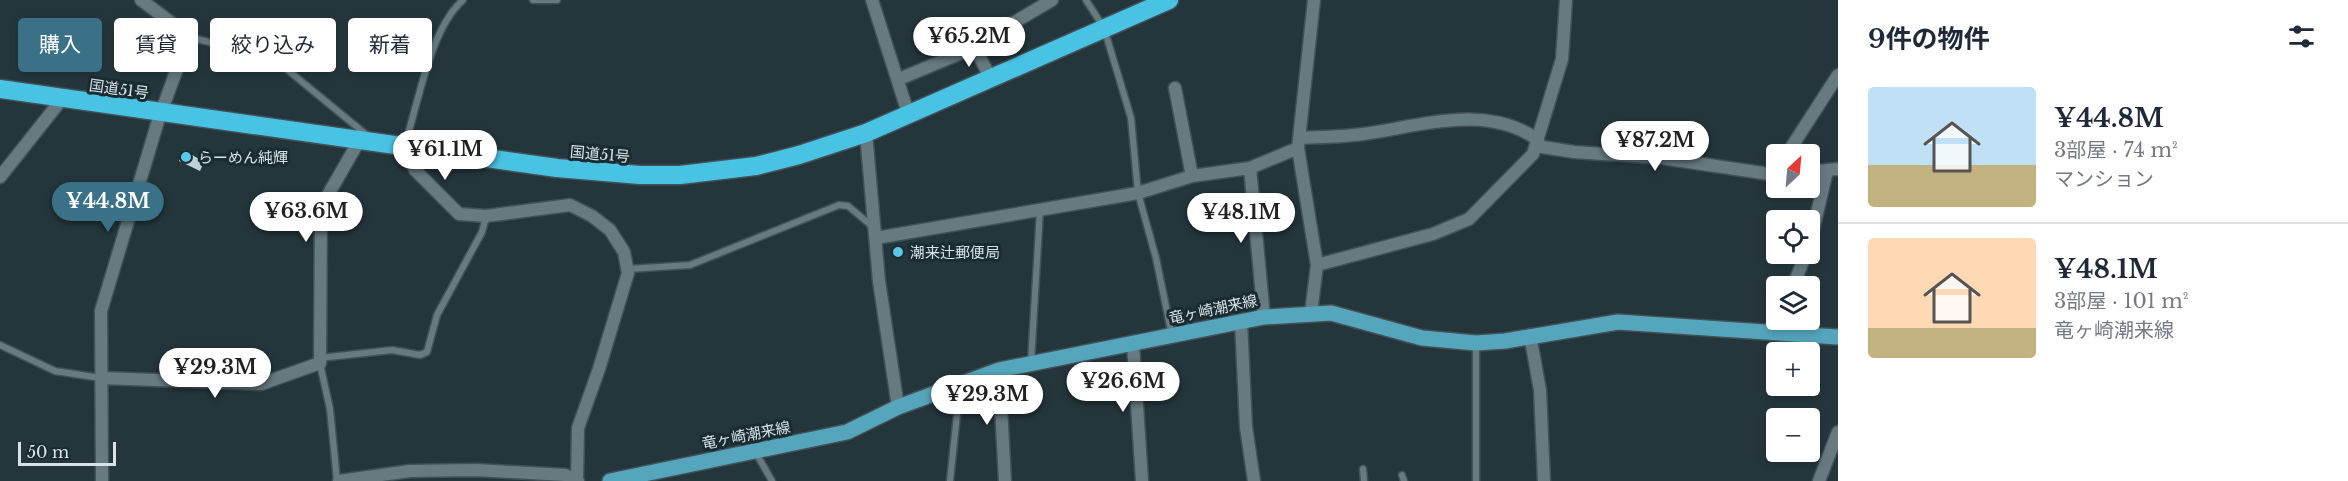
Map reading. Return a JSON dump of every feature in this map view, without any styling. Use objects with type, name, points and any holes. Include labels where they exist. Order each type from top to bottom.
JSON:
[{"type":"highway","name":"国道51号","points":[[0,89],[578,171],[680,175],[756,166],[866,133],[1169,0]]},
{"type":"main road","name":"竜ヶ崎潮来線","points":[[610,481],[640,477],[847,432],[898,407],[960,382],[999,370],[1264,317],[1331,313],[1422,338],[1476,343],[1618,322],[1766,326]]},
{"type":"main road","name":"竜ヶ崎潮来線","points":[[1801,330],[1838,337]]},
{"type":"street","points":[[141,0],[165,18]]},
{"type":"street","points":[[872,0],[908,113]]},
{"type":"street","points":[[899,79],[974,46],[1052,0]]},
{"type":"street","points":[[1311,313],[1317,265],[1298,143],[1314,0]]},
{"type":"street","points":[[1317,265],[1433,234],[1469,219],[1533,154],[1562,59],[1566,0]]},
{"type":"street","points":[[974,46],[990,77]]},
{"type":"street","points":[[102,481],[101,311],[160,112],[175,72]]},
{"type":"street","points":[[1793,144],[1838,75]]},
{"type":"street","points":[[1175,88],[1192,176]]},
{"type":"street","points":[[0,177],[62,99]]},
{"type":"street","points":[[875,233],[1138,193],[1192,176],[1250,168],[1298,143],[1470,118],[1521,128],[1537,143],[1574,152],[1662,158],[1766,173]]},
{"type":"street","points":[[866,133],[875,233],[898,407]]},
{"type":"street","points":[[102,378],[261,384],[320,361],[321,207],[368,142]]},
{"type":"street","points":[[338,481],[410,471],[476,470],[565,476],[578,480],[578,428],[599,369],[628,269],[624,252],[610,230],[592,216],[570,205],[486,216],[459,214],[415,170],[404,147]]},
{"type":"street","points":[[1250,168],[1264,317]]},
{"type":"street","points":[[1820,210],[1832,170]]},
{"type":"street","points":[[1241,321],[1246,427],[1254,481]]},
{"type":"street","points":[[1530,335],[1540,390],[1544,481]]},
{"type":"street","points":[[1133,344],[1142,481]]},
{"type":"street","points":[[999,370],[1005,481]]},
{"type":"street","points":[[1819,481],[1838,432]]},
{"type":"lane","points":[[404,147],[440,30],[450,12],[463,0]]},
{"type":"lane","points":[[533,0],[557,0]]},
{"type":"lane","points":[[1086,0],[1104,28],[1131,118],[1138,193],[1156,258],[1172,336]]},
{"type":"lane","points":[[198,38],[256,54],[284,67],[368,142]]},
{"type":"lane","points":[[628,269],[690,265],[839,205],[848,206],[857,212],[875,233]]},
{"type":"lane","points":[[1031,362],[1040,209]]},
{"type":"lane","points":[[338,481],[330,409],[320,361],[392,350],[420,355],[427,352],[437,315],[482,232],[486,216]]},
{"type":"lane","points":[[1476,343],[1476,481]]},
{"type":"lane","points":[[0,345],[56,371],[102,378]]},
{"type":"lane","points":[[950,481],[960,382]]},
{"type":"lane","points":[[756,452],[772,481]]},
{"type":"lane","points":[[1363,470],[1364,481]]},
{"type":"building","points":[[184,150],[204,162],[200,171],[179,161]]},
{"type":"place","name":"らーめん純輝","points":[[186,157]]},
{"type":"place","name":"潮来辻郵便局","points":[[898,252]]}]
